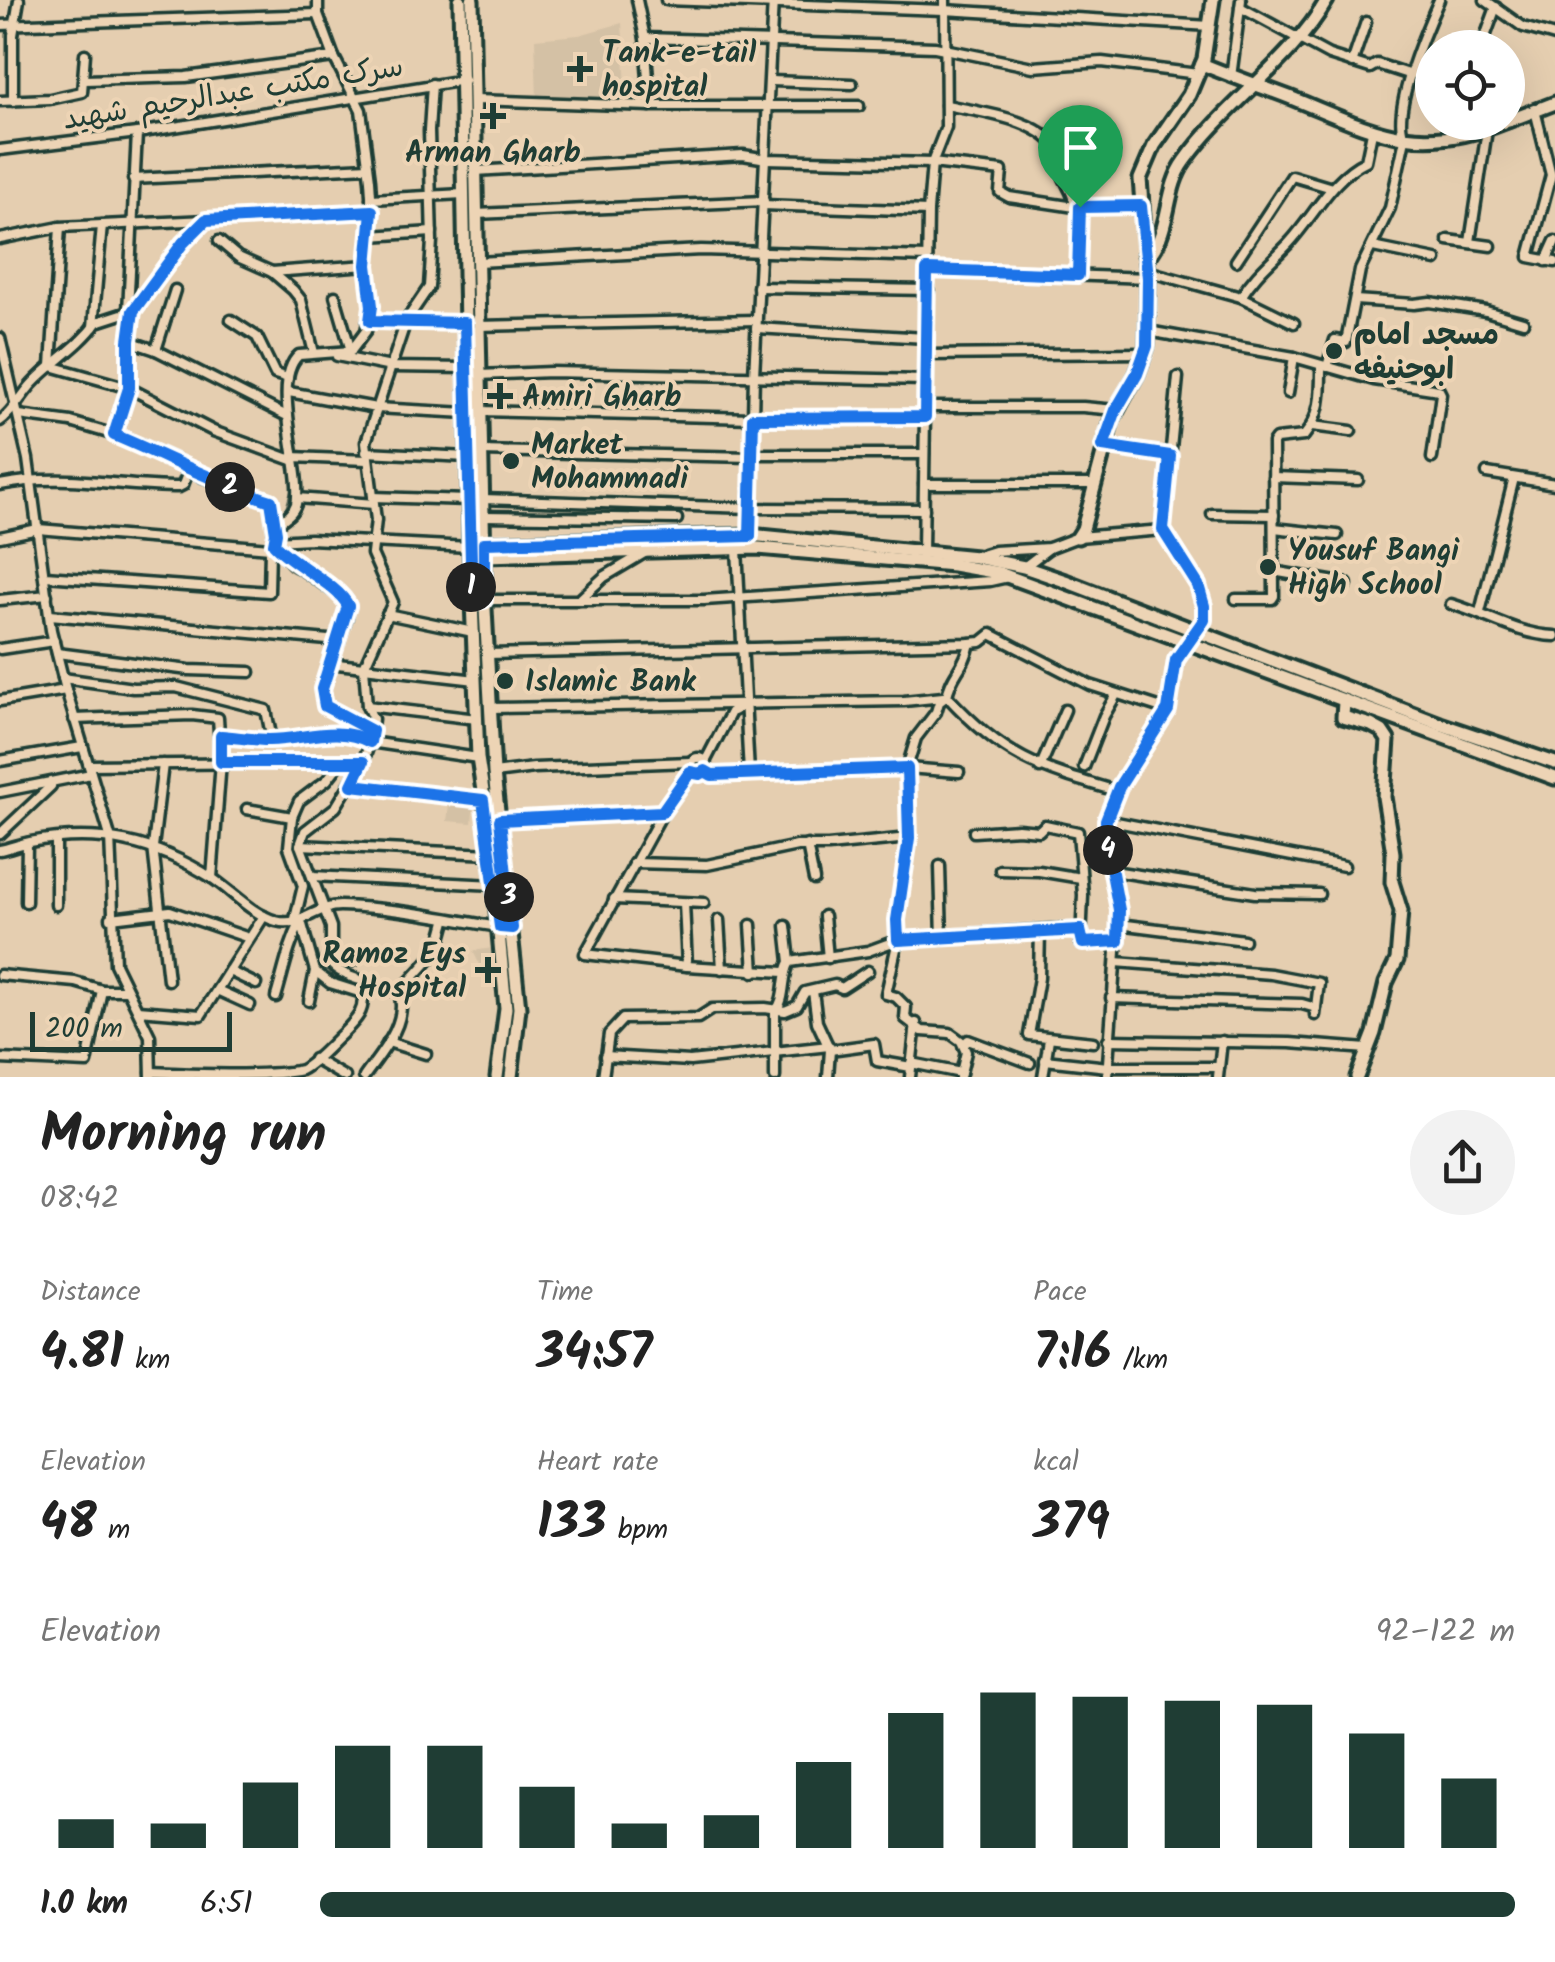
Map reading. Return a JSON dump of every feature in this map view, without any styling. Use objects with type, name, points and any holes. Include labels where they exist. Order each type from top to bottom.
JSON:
[{"type":"main road","points":[[460,0],[468,80],[474,100],[476,172],[477,262],[466,368],[481,451],[470,547],[487,654],[506,928],[506,1008],[497,1077]]},
{"type":"main road","points":[[472,0],[463,194],[479,375],[468,457],[483,516],[484,550],[473,632],[483,800],[519,1008],[511,1077]]},
{"type":"main road","points":[[1078,537],[1116,410],[1145,354],[1147,274],[1140,179],[1145,163],[1189,95],[1200,69],[1213,0]]},
{"type":"main road","points":[[1146,255],[1159,240],[1175,176],[1213,126],[1302,40],[1328,0]]},
{"type":"main road","points":[[1200,69],[1284,95],[1372,132],[1415,139]]},
{"type":"main road","points":[[1525,114],[1555,103]]},
{"type":"main road","points":[[484,550],[750,536],[976,558],[1344,702],[1555,778]]},
{"type":"main road","points":[[484,550],[736,549],[1004,570],[1024,567],[1440,724],[1555,763]]},
{"type":"main road","points":[[1344,702],[1343,717],[1371,725],[1388,740],[1384,797],[1392,882],[1401,911],[1397,960],[1386,982],[1357,1077]]},
{"type":"street","points":[[13,101],[13,36],[19,0]]},
{"type":"street","points":[[318,0],[318,14],[334,57],[357,97],[372,211],[367,265],[370,321],[351,350],[330,354]]},
{"type":"street","points":[[472,0],[481,0]]},
{"type":"street","points":[[637,0],[645,38],[650,106]]},
{"type":"street","points":[[666,0],[945,5],[1210,26]]},
{"type":"street","points":[[1236,599],[1272,599],[1273,443],[1276,438],[1304,436],[1312,426],[1321,402],[1324,366],[1335,340],[1346,342],[1360,270],[1374,247],[1397,184],[1405,139],[1400,130],[1411,75],[1439,0]]},
{"type":"street","points":[[750,536],[756,324],[773,2]]},
{"type":"street","points":[[1232,77],[1241,3],[1302,40],[1352,63],[1370,68],[1378,64],[1411,75]]},
{"type":"street","points":[[1485,30],[1491,3],[1524,26],[1555,36]]},
{"type":"street","points":[[923,551],[928,210],[932,163],[946,126],[945,5]]},
{"type":"street","points":[[0,25],[318,14]]},
{"type":"street","points":[[1352,63],[1366,22]]},
{"type":"street","points":[[645,38],[943,48],[1033,67],[1102,62],[1200,69]]},
{"type":"street","points":[[0,101],[50,99],[82,92],[84,54]]},
{"type":"street","points":[[85,80],[186,77],[334,57]]},
{"type":"street","name":"سرک مکتب عبدالرحیم شهید","points":[[0,150],[468,80]]},
{"type":"street","points":[[770,82],[852,84]]},
{"type":"street","points":[[400,993],[339,972],[331,964],[333,941],[325,906],[300,845],[305,831],[336,808],[352,785],[372,731],[364,667],[393,594],[374,564],[373,500],[366,456],[376,408],[406,321],[429,287],[432,84]]},
{"type":"street","points":[[474,100],[650,106],[859,106]]},
{"type":"street","points":[[946,105],[1035,128],[1051,141],[1060,154],[1065,180],[1078,207],[1078,275]]},
{"type":"street","points":[[1535,110],[1551,175],[1529,257],[1551,262],[1555,241]]},
{"type":"street","points":[[114,435],[129,388],[137,132]]},
{"type":"street","points":[[1241,297],[1262,267],[1286,246],[1332,188],[1354,167],[1366,162],[1372,132]]},
{"type":"street","points":[[1470,242],[1485,140]]},
{"type":"street","points":[[1060,154],[1092,165]]},
{"type":"street","points":[[476,172],[743,155],[932,163],[1002,172],[1000,192],[1009,197],[1078,207],[1141,206]]},
{"type":"street","points":[[133,180],[368,166]]},
{"type":"street","points":[[1236,262],[1292,176],[1332,188]]},
{"type":"street","points":[[371,199],[463,194]]},
{"type":"street","points":[[476,214],[763,203],[928,210]]},
{"type":"street","points":[[0,238],[60,227],[372,211]]},
{"type":"street","points":[[0,420],[51,366],[90,334],[97,322],[130,311],[206,220]]},
{"type":"street","points":[[93,327],[102,225]]},
{"type":"street","points":[[51,366],[60,227]]},
{"type":"street","points":[[370,236],[432,232]]},
{"type":"street","points":[[1448,240],[1490,246]]},
{"type":"street","points":[[219,241],[238,257],[272,272],[301,300],[314,353]]},
{"type":"street","points":[[1374,247],[1436,260]]},
{"type":"street","points":[[477,262],[587,254],[761,251],[927,257]]},
{"type":"street","points":[[272,272],[367,265]]},
{"type":"street","points":[[927,270],[1147,274],[1241,297],[1294,323]]},
{"type":"street","points":[[758,287],[929,290]]},
{"type":"street","points":[[156,350],[176,290]]},
{"type":"street","points":[[336,296],[351,350]]},
{"type":"street","points":[[1354,300],[1430,302],[1524,322]]},
{"type":"street","points":[[232,320],[257,337],[274,374],[288,378]]},
{"type":"street","points":[[370,321],[756,324],[926,338]]},
{"type":"street","points":[[1148,330],[1294,356],[1374,380],[1439,390],[1442,394],[1432,458]]},
{"type":"street","points":[[0,338],[31,478],[54,642],[110,836],[115,964],[150,1036],[151,1074],[285,1074],[302,1070],[352,1024],[364,1003],[362,993],[330,982],[315,970],[297,922]]},
{"type":"street","points":[[129,341],[156,350],[287,416]]},
{"type":"street","points":[[274,526],[292,512],[297,498],[287,416],[288,378],[294,360],[300,355],[330,354],[391,367],[466,368]]},
{"type":"street","points":[[926,355],[1145,354]]},
{"type":"street","points":[[1288,394],[1294,356]]},
{"type":"street","points":[[51,366],[129,388],[213,431],[292,458],[468,457]]},
{"type":"street","points":[[479,375],[550,372],[925,380]]},
{"type":"street","points":[[1107,1072],[1119,924],[1106,820],[1116,792],[1168,710],[1176,660],[1204,620],[1198,585],[1163,530],[1178,376]]},
{"type":"street","points":[[289,392],[376,408],[474,412],[753,418],[1082,407],[1116,410]]},
{"type":"street","points":[[19,415],[71,422],[114,435],[203,478],[271,501],[274,526],[268,592],[45,576]]},
{"type":"street","points":[[1312,426],[1352,431]]},
{"type":"street","points":[[1103,446],[1170,456]]},
{"type":"street","points":[[481,451],[751,456],[924,454]]},
{"type":"street","points":[[0,485],[31,478],[96,479],[174,487],[183,485],[189,469]]},
{"type":"street","points":[[1487,473],[1555,484]]},
{"type":"street","points":[[1273,477],[1358,480]]},
{"type":"street","points":[[1480,612],[1514,478]]},
{"type":"street","points":[[924,484],[1094,484]]},
{"type":"street","points":[[297,498],[924,509]]},
{"type":"street","points":[[1212,514],[1274,515]]},
{"type":"street","points":[[483,516],[677,518]]},
{"type":"street","points":[[0,537],[38,528],[273,544],[310,539],[470,547]]},
{"type":"street","points":[[1274,528],[1337,535]]},
{"type":"street","points":[[1024,567],[1049,548],[1078,537],[1163,530]]},
{"type":"street","points":[[273,544],[294,564],[345,599],[347,617],[322,689],[325,706],[372,731]]},
{"type":"street","points":[[976,558],[994,551],[1049,548]]},
{"type":"street","points":[[736,549],[749,772]]},
{"type":"street","points":[[579,600],[604,577],[650,550]]},
{"type":"street","points":[[478,601],[665,602],[739,598],[990,581],[1004,570]]},
{"type":"street","points":[[1274,571],[1347,584]]},
{"type":"street","points":[[0,600],[47,595]]},
{"type":"street","points":[[1451,604],[1538,636],[1555,636]]},
{"type":"street","points":[[387,614],[473,632]]},
{"type":"street","points":[[50,615],[340,641]]},
{"type":"street","points":[[487,654],[970,643],[981,642],[992,634],[1056,670],[1168,710]]},
{"type":"street","points":[[0,649],[54,642]]},
{"type":"street","points":[[970,643],[964,667],[949,686],[948,696],[970,721],[1008,751],[1040,768],[1116,792]]},
{"type":"street","points":[[57,653],[202,671],[250,672]]},
{"type":"street","points":[[330,663],[476,680]]},
{"type":"street","points":[[62,678],[133,688],[176,687],[266,710],[272,740]]},
{"type":"street","points":[[0,701],[66,690]]},
{"type":"street","points":[[1084,767],[1116,694]]},
{"type":"street","points":[[490,708],[904,701],[948,696]]},
{"type":"street","points":[[948,696],[939,702],[916,738],[907,768],[909,838],[897,920],[898,940],[886,994],[906,1007],[905,1018],[922,1031],[950,1033],[964,1045]]},
{"type":"street","points":[[494,773],[550,767],[690,767],[700,774],[731,712],[745,704]]},
{"type":"street","points":[[367,706],[477,719]]},
{"type":"street","points":[[1040,768],[1065,710]]},
{"type":"street","points":[[74,720],[218,718],[221,762],[212,878]]},
{"type":"street","points":[[221,736],[272,740],[338,733],[370,742],[478,758]]},
{"type":"street","points":[[0,762],[82,746]]},
{"type":"street","points":[[784,972],[585,954],[662,812],[697,758],[712,775],[907,768],[959,772]]},
{"type":"street","points":[[0,792],[55,783],[90,770],[221,762],[363,762]]},
{"type":"street","points":[[276,997],[288,958],[286,950],[297,922],[302,886],[289,847],[292,817],[299,800],[327,780],[341,762]]},
{"type":"street","points":[[163,764],[153,847],[168,980]]},
{"type":"street","points":[[0,834],[55,783]]},
{"type":"street","points":[[352,785],[483,800]]},
{"type":"street","points":[[247,809],[292,817]]},
{"type":"street","points":[[500,820],[662,812]]},
{"type":"street","points":[[1106,820],[1344,866]]},
{"type":"street","points":[[974,832],[1039,831],[1045,826],[1078,832],[1081,942],[1118,941]]},
{"type":"street","points":[[0,850],[80,835],[110,836],[153,847],[212,878],[264,916],[297,922],[325,906],[388,908],[506,928]]},
{"type":"street","points":[[634,863],[706,864],[808,846],[909,838]]},
{"type":"street","points":[[56,840],[56,905]]},
{"type":"street","points":[[26,902],[28,842]]},
{"type":"street","points":[[300,845],[491,854]]},
{"type":"street","points":[[808,846],[814,880]]},
{"type":"street","points":[[940,866],[942,939]]},
{"type":"street","points":[[1000,870],[1081,878]]},
{"type":"street","points":[[1113,870],[1255,893],[1319,894]]},
{"type":"street","points":[[312,876],[495,885]]},
{"type":"street","points":[[614,899],[704,903]]},
{"type":"street","points":[[684,903],[687,966]]},
{"type":"street","points":[[111,918],[163,911],[249,938]]},
{"type":"street","points":[[138,1010],[200,1015],[264,916]]},
{"type":"street","points":[[824,916],[828,958]]},
{"type":"street","points":[[364,1077],[400,1018],[400,993],[438,950],[446,920]]},
{"type":"street","points":[[719,920],[722,969]]},
{"type":"street","points":[[1119,924],[1244,940]]},
{"type":"street","points":[[751,925],[754,972]]},
{"type":"street","points":[[775,1077],[775,1011],[781,1005],[784,972],[790,962],[786,926]]},
{"type":"street","points":[[1040,930],[1039,978],[1029,1036],[1093,1042]]},
{"type":"street","points":[[790,962],[868,951],[898,940],[1080,930]]},
{"type":"street","points":[[329,956],[353,961]]},
{"type":"street","points":[[1112,998],[1302,1004],[1315,1012],[1320,983],[1272,974],[1116,962]]},
{"type":"street","points":[[309,1001],[315,970]]},
{"type":"street","points":[[229,971],[256,984]]},
{"type":"street","points":[[604,1077],[609,1034],[622,1019],[698,1018],[712,1009],[775,1011],[797,1006],[805,992],[835,985],[842,988],[868,971]]},
{"type":"street","points":[[0,975],[126,990]]},
{"type":"street","points":[[0,1059],[87,1064],[102,990]]},
{"type":"street","points":[[217,990],[250,1005]]},
{"type":"street","points":[[813,991],[817,1022],[829,1048],[828,1077]]},
{"type":"street","points":[[910,1069],[916,1023]]},
{"type":"street","points":[[1043,1077],[1049,1039]]},
{"type":"street","points":[[605,1056],[690,1062],[874,1044],[877,1062],[960,1075],[968,1040],[1030,1063]]},
{"type":"street","points":[[1108,1040],[1366,1049]]},
{"type":"street","points":[[388,1042],[426,1054]]},
{"type":"street","points":[[1045,1060],[1107,1072],[1218,1072],[1222,1042]]},
{"type":"street","points":[[314,1059],[345,1077]]},
{"type":"shaded area","name":"Tank-e-tail hospital","points":[[622,23],[627,103],[537,100],[535,39],[579,35]]},
{"type":"shaded area","points":[[450,798],[474,800],[472,823],[447,821]]},
{"type":"shaded area","name":"Ramoz Eys Hospital","points":[[492,948],[495,983],[489,984],[473,951]]},
{"type":"waterway","points":[[283,388],[283,410]]},
{"type":"waterway","points":[[284,418],[288,455]]},
{"type":"waterway","points":[[285,513],[292,488],[289,463]]},
{"type":"waterway","points":[[273,549],[290,570],[307,576]]},
{"type":"waterway","points":[[337,633],[341,601]]},
{"type":"waterway","points":[[301,830],[301,867],[318,901]]},
{"type":"waterway","points":[[393,994],[398,999],[394,1024]]},
{"type":"place","name":"Tank-e-tail hospital","points":[[580,69]]},
{"type":"place","name":"Arman Gharb","points":[[493,116]]},
{"type":"place","name":"مسجد امام ابوحنیفه","points":[[1334,351]]},
{"type":"place","name":"Amiri Gharb","points":[[500,396]]},
{"type":"place","name":"Market Mohammadi","points":[[511,461]]},
{"type":"place","name":"Yousuf Bangi High School","points":[[1268,567]]},
{"type":"place","name":"Islamic Bank","points":[[505,681]]},
{"type":"place","name":"Ramoz Eys Hospital","points":[[488,970]]},
{"type":"route","points":[[1141,206],[1148,278],[1147,346],[1103,446],[1170,456],[1163,530],[1198,585],[1204,606],[1204,620],[1176,660],[1168,710],[1119,787],[1106,820],[1106,841],[1119,910],[1118,941],[1083,943],[1080,930],[1051,929],[898,940],[898,906],[909,838],[907,768],[712,775],[705,771],[690,772],[662,812],[500,820],[512,928],[500,927],[483,800],[352,785],[363,762],[221,762],[221,736],[272,740],[338,733],[370,742],[372,731],[325,706],[322,689],[348,606],[340,594],[294,564],[274,544],[271,501],[203,478],[176,461],[114,435],[129,388],[133,311],[183,243],[206,220],[372,211],[367,265],[370,321],[465,323],[472,601],[484,600],[484,543],[750,536],[753,418],[925,417],[927,270],[1078,275],[1080,207],[1141,206]]}]
